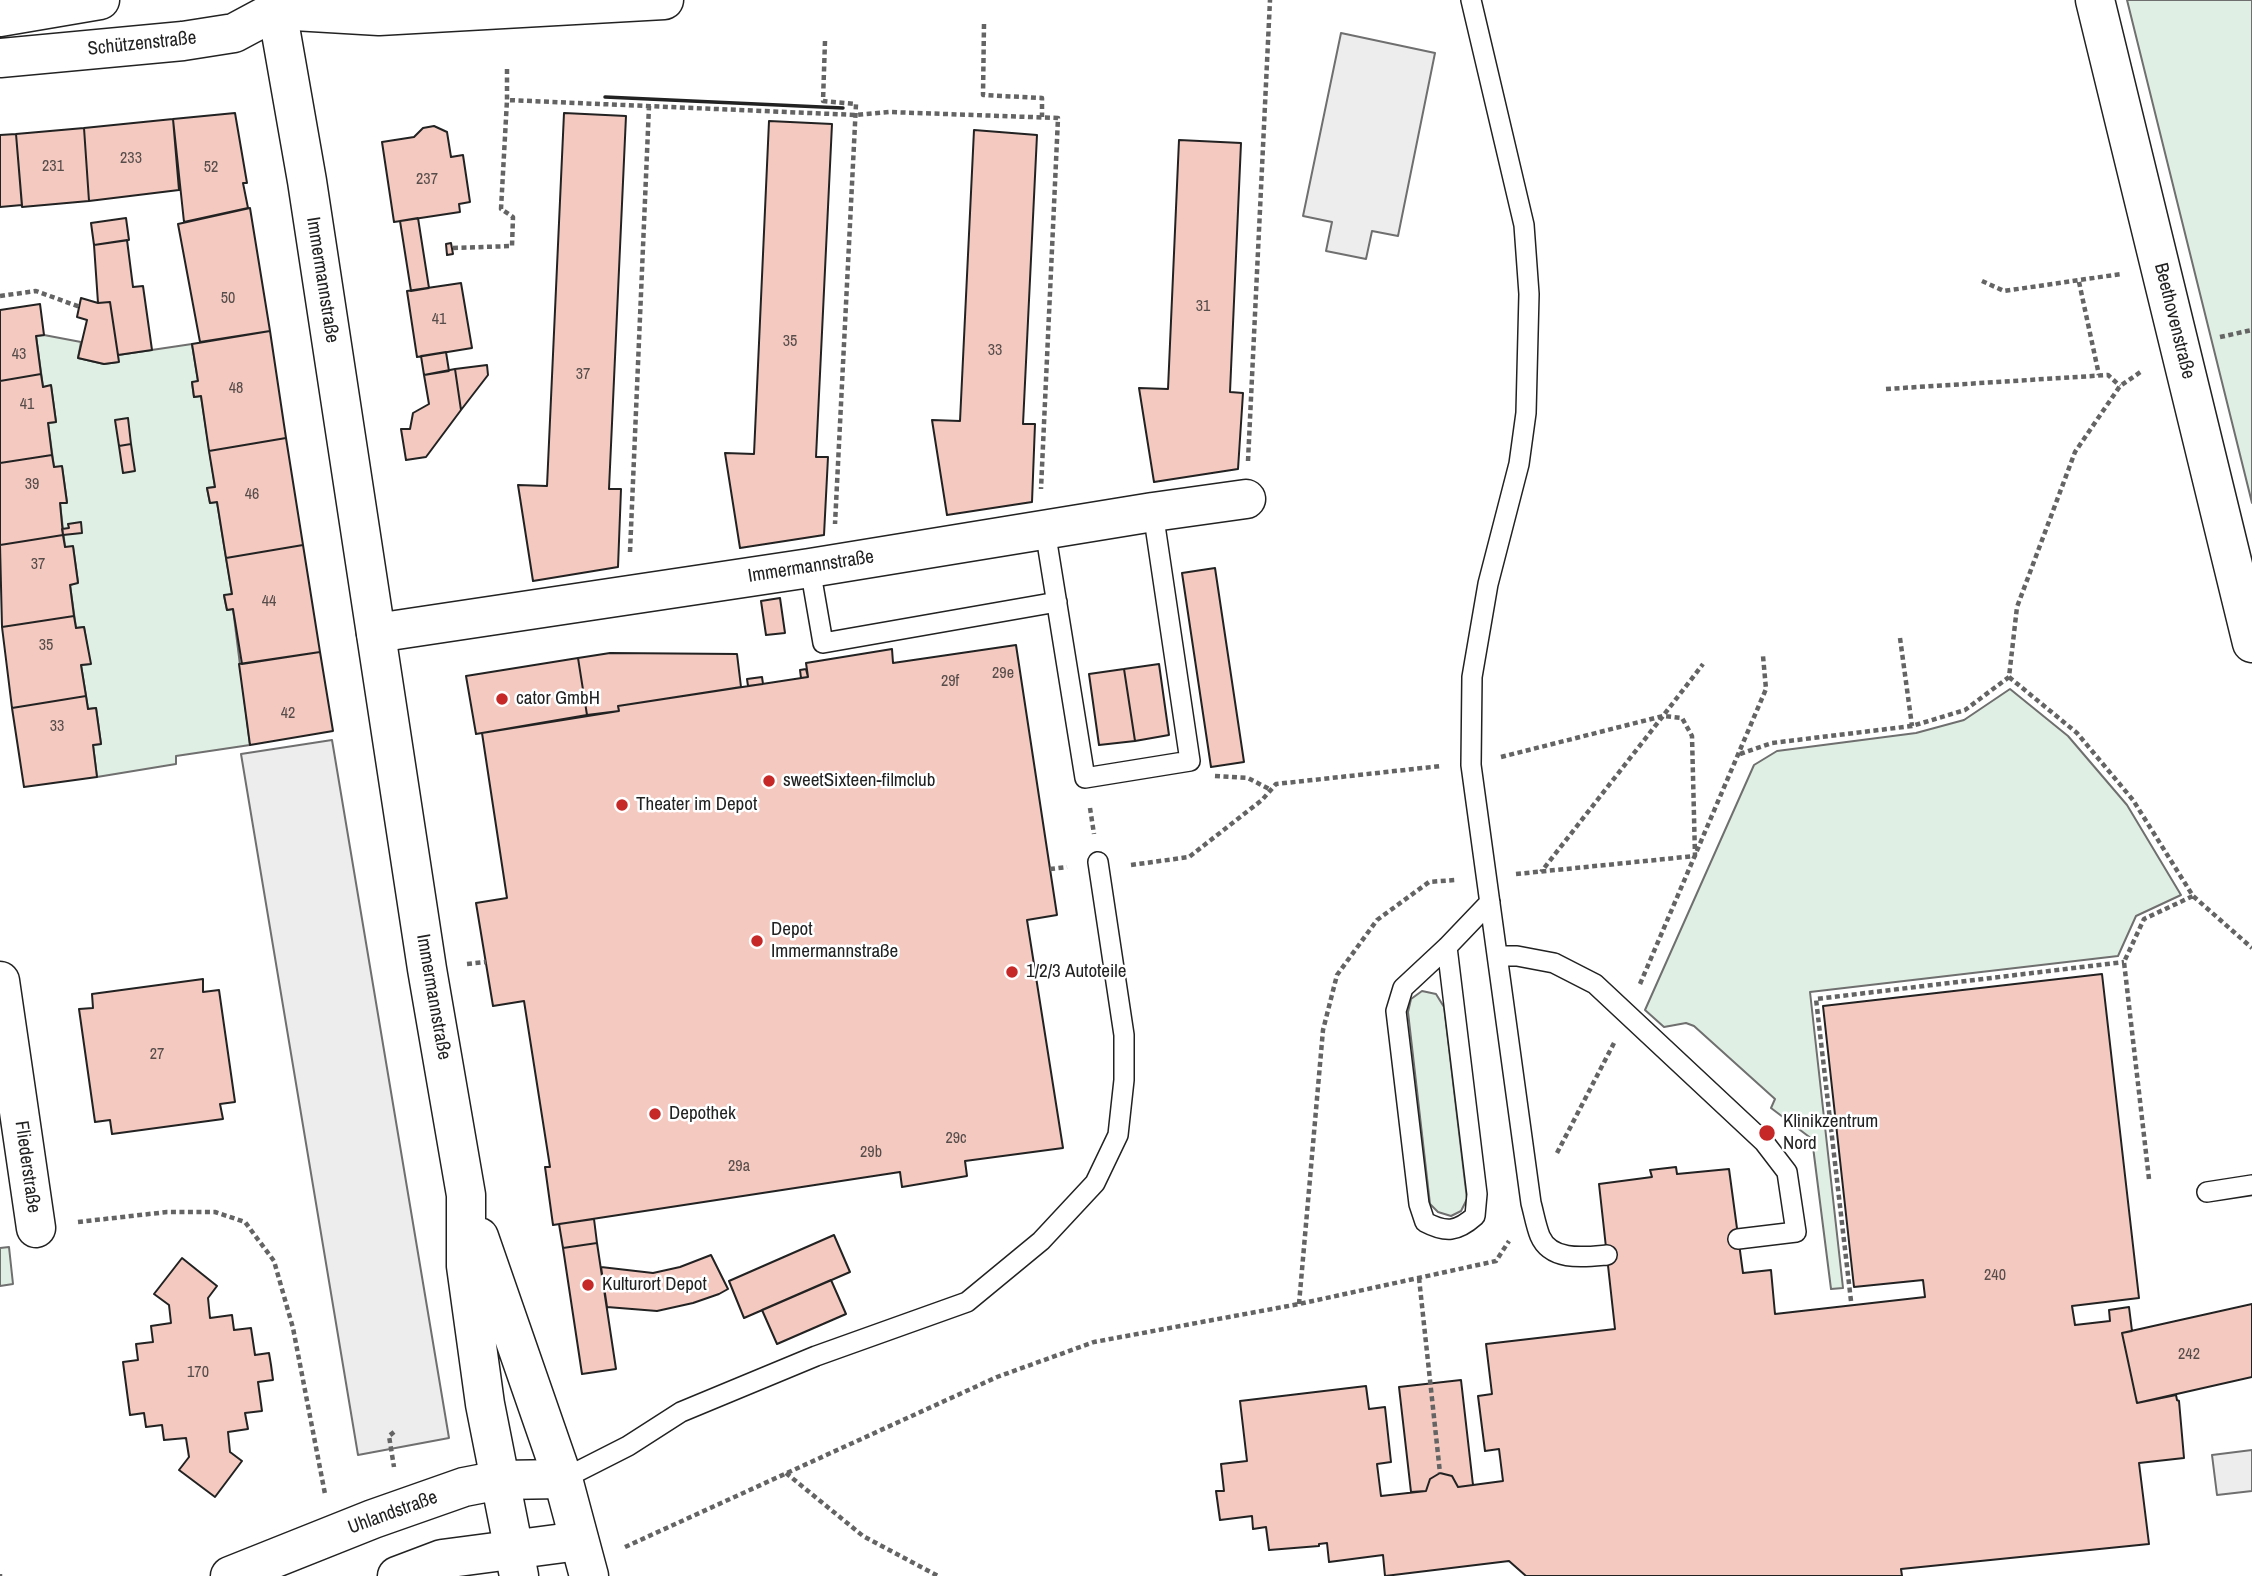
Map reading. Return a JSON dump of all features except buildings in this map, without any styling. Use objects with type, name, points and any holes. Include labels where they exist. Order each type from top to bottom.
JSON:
[{"type":"street","points":[[0,17],[100,0]]},
{"type":"street","points":[[271,3],[379,16],[664,0]]},
{"type":"street","name":"Beethovenstraße","points":[[2095,0],[2252,643]]},
{"type":"street","name":"Schützenstraße","points":[[0,58],[183,41],[234,33],[271,3]]},
{"type":"street","name":"Immermannstraße","points":[[271,3],[307,180],[428,969],[466,1195],[563,1479],[585,1561]]},
{"type":"street","name":"Immermannstraße","points":[[376,633],[1246,499]]},
{"type":"street","name":"Fliederstraße","points":[[0,981],[36,1228]]},
{"type":"street","name":"Immermannstraße","points":[[466,1195],[466,1266],[485,1404],[516,1563]]},
{"type":"street","name":"Uhlandstraße","points":[[230,1576],[373,1519],[464,1487],[500,1480],[563,1479]]},
{"type":"street","points":[[397,1576],[442,1559],[516,1563],[585,1561]]},
{"type":"lane","points":[[1471,0],[1524,225],[1529,294],[1526,414],[1519,464],[1488,584],[1472,677],[1471,765],[1531,1203],[1541,1239],[1557,1254],[1580,1258],[1607,1255]]},
{"type":"lane","points":[[1045,530],[1085,778],[1190,761],[1153,512]]},
{"type":"lane","points":[[822,566],[823,643],[1057,602]]},
{"type":"lane","points":[[563,1479],[628,1446],[681,1412],[816,1356],[967,1302],[1041,1241],[1095,1183],[1118,1135],[1124,1080],[1124,1035],[1098,862]]},
{"type":"lane","points":[[1447,947],[1477,1194],[1475,1216],[1462,1227],[1441,1231],[1425,1222],[1419,1204],[1396,1011],[1403,988],[1490,902]]},
{"type":"lane","points":[[1498,956],[1517,956],[1554,963],[1595,984],[1764,1142],[1787,1172],[1796,1232],[1738,1239]]},
{"type":"lane","points":[[2207,1192],[2252,1185]]},
{"type":"path","points":[[1246,499],[1270,0]]},
{"type":"path","points":[[984,24],[983,95],[1042,98],[1042,117]]},
{"type":"path","points":[[822,566],[856,115],[856,104],[823,102],[825,41]]},
{"type":"path","points":[[453,248],[512,246],[513,217],[501,209],[507,69]]},
{"type":"path","points":[[507,100],[856,115],[890,112],[1058,118],[1040,502],[1045,530]]},
{"type":"path","points":[[628,595],[649,106]]},
{"type":"path","points":[[1982,281],[2004,291],[2122,274]]},
{"type":"path","points":[[2079,282],[2099,375]]},
{"type":"path","points":[[0,296],[36,291],[80,307]]},
{"type":"path","points":[[2211,339],[2252,330]]},
{"type":"path","points":[[1739,754],[1772,743],[1912,726],[1965,710],[2009,677],[2017,607],[2075,452],[2120,386],[2146,368]]},
{"type":"path","points":[[1886,389],[2099,375],[2108,375],[2120,386]]},
{"type":"path","points":[[1900,638],[1912,726]]},
{"type":"path","points":[[585,1561],[997,1377],[1094,1342],[1299,1304],[1496,1261],[1531,1203],[1619,1035],[1766,689],[1763,656]]},
{"type":"path","points":[[1126,865],[1189,857],[1262,800],[1276,784],[1447,765],[1471,765],[1662,716],[1703,664]]},
{"type":"path","points":[[2009,677],[2077,733],[2133,800],[2193,897],[2252,948]]},
{"type":"path","points":[[1190,761],[1212,776],[1248,778],[1270,790]]},
{"type":"path","points":[[1085,778],[1098,862]]},
{"type":"path","points":[[2149,1179],[2124,962],[2144,919],[2193,897]]},
{"type":"path","points":[[1851,1301],[1816,999],[2124,962]]},
{"type":"path","points":[[36,1228],[167,1212],[215,1212],[245,1222],[274,1261],[293,1328],[325,1495]]},
{"type":"path","points":[[1419,1278],[1440,1474]]},
{"type":"path","points":[[394,1432],[389,1436],[395,1473]]},
{"type":"path","points":[[786,1472],[863,1536],[938,1576]]},
{"type":"green space","points":[[2127,0],[2252,0],[2252,503]]},
{"type":"green space","points":[[36,336],[81,342],[78,358],[104,364],[118,362],[118,355],[192,344],[198,381],[192,383],[194,397],[201,396],[215,487],[207,488],[210,503],[217,502],[232,594],[224,596],[227,610],[233,609],[250,745],[176,756],[176,764],[97,777],[93,745],[101,744],[96,708],[88,709],[81,665],[90,664],[84,627],[76,628],[70,585],[78,582],[73,547],[65,547],[60,503],[67,502],[62,467],[54,467],[48,423],[56,422],[51,386],[43,387]]},
{"type":"green space","points":[[2010,689],[2068,736],[2127,805],[2181,895],[2136,916],[2118,956],[1810,992],[1843,1288],[1831,1289],[1812,1139],[1771,1108],[1775,1099],[1694,1026],[1686,1023],[1664,1027],[1645,1010],[1754,765],[1777,751],[1916,733],[1964,720]]},
{"type":"green space","points":[[1422,991],[1436,994],[1444,1007],[1467,1199],[1461,1211],[1451,1216],[1438,1212],[1430,1204],[1408,1012],[1411,999]]},
{"type":"green space","points":[[9,1247],[13,1284],[0,1286],[0,1248]]},
{"type":"shaded area","points":[[1341,33],[1435,53],[1398,236],[1372,231],[1366,259],[1326,251],[1332,222],[1303,216]]},
{"type":"shaded area","points":[[332,740],[449,1438],[358,1455],[241,754]]},
{"type":"shaded area","points":[[2252,1450],[2252,1491],[2217,1495],[2212,1455]]},
{"type":"wall","points":[[605,97],[843,108]]},
{"type":"place","name":"cator GmbH","points":[[502,699]]},
{"type":"place","name":"sweetSixteen-filmclub","points":[[769,781]]},
{"type":"place","name":"Theater im Depot","points":[[622,805]]},
{"type":"place","name":"Depot Immermannstraße","points":[[757,941]]},
{"type":"place","name":"1/2/3 Autoteile","points":[[1012,972]]},
{"type":"place","name":"Depothek","points":[[655,1114]]},
{"type":"place","name":"Klinikzentrum Nord","points":[[1767,1133]]},
{"type":"place","name":"Kulturort Depot","points":[[588,1285]]}]
